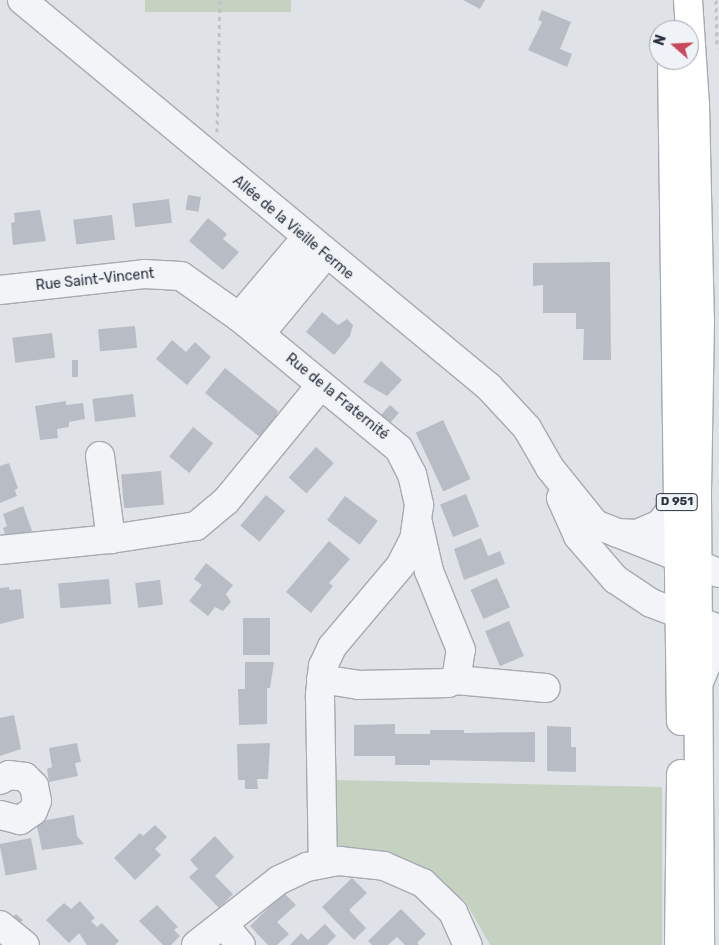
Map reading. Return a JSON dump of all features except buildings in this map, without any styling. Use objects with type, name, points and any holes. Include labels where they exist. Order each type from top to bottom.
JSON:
[{"type":"main road","points":[[669,0],[670,20]]},
{"type":"main road","name":"D 951","points":[[688,0],[695,105],[700,320],[696,564]]},
{"type":"main road","name":"D 951","points":[[672,70],[676,251],[677,502],[696,564]]},
{"type":"main road","name":"D 951","points":[[676,251],[685,325],[696,564],[699,682],[700,932]]},
{"type":"main road","name":"D 951","points":[[697,622],[692,832],[700,932]]},
{"type":"main road","name":"D 951","points":[[679,945],[697,622]]},
{"type":"street","name":"Allée de la Vieille Ferme","points":[[22,0],[316,246],[489,387],[526,428],[550,468],[587,517],[614,533],[696,564]]},
{"type":"street","points":[[239,317],[316,246]]},
{"type":"street","points":[[260,334],[316,246]]},
{"type":"street","name":"Rue Saint-Vincent","points":[[0,290],[168,273],[189,280],[260,334]]},
{"type":"street","name":"Rue de la Fraternité","points":[[260,334],[321,385],[381,430],[399,449],[416,489],[418,523],[429,571],[461,650],[456,680]]},
{"type":"street","points":[[0,550],[187,529],[208,518],[321,385]]},
{"type":"street","points":[[100,456],[111,539]]},
{"type":"street","name":"Allée de la Vieille Ferme","points":[[550,468],[569,521],[599,564],[632,592],[697,622]]},
{"type":"street","points":[[614,533],[648,531],[660,524],[677,502]]},
{"type":"street","name":"Rue de la Fraternité","points":[[323,863],[321,678],[326,657],[332,647],[401,565],[418,523]]},
{"type":"street","points":[[699,682],[707,663],[719,651]]},
{"type":"street","points":[[321,678],[359,685],[448,684],[456,680],[546,688]]},
{"type":"street","points":[[0,780],[8,775],[25,776],[34,786],[37,801],[33,811],[20,820],[0,816]]},
{"type":"street","points":[[196,945],[233,935],[279,880],[323,863],[357,861],[384,866],[407,874],[439,896],[464,931],[468,945]]},
{"type":"street","points":[[0,925],[25,945]]},
{"type":"path","points":[[209,157],[219,127],[220,0]]},
{"type":"green space","points":[[145,0],[291,0],[291,12],[145,12]]},
{"type":"green space","points":[[334,780],[662,787],[662,945],[490,945],[465,901],[421,869],[332,843]]}]
